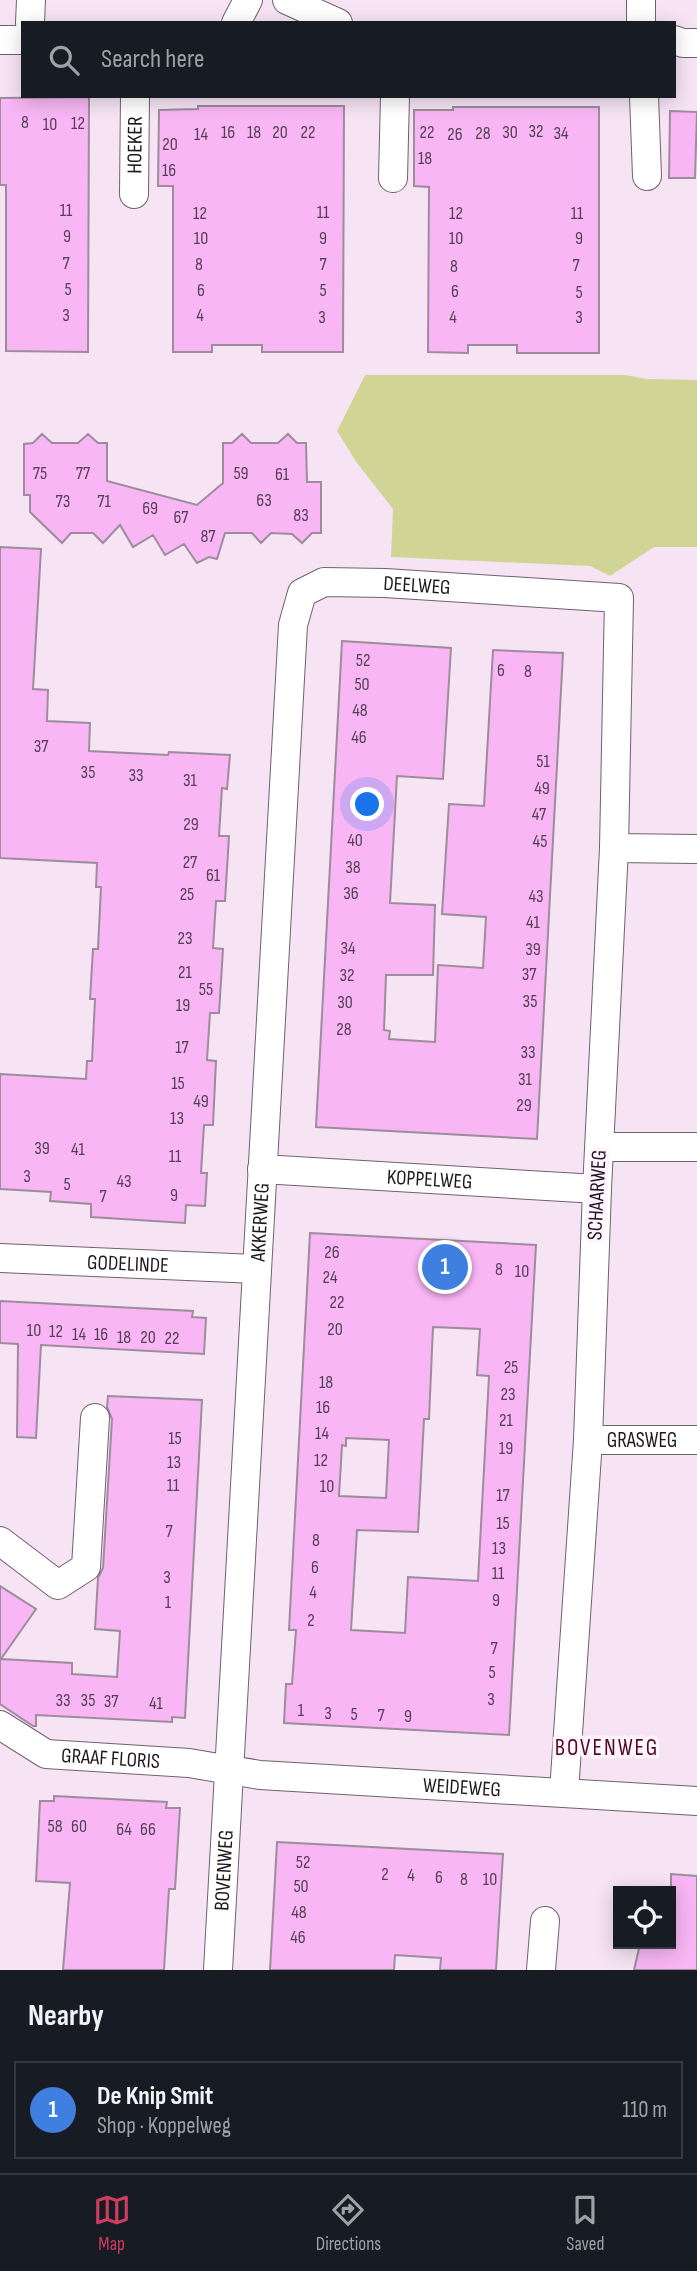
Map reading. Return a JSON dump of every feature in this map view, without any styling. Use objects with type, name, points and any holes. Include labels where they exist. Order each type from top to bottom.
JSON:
[{"type":"street","points":[[30,0],[30,21]]},
{"type":"street","points":[[237,21],[248,0]]},
{"type":"street","points":[[287,0],[334,21]]},
{"type":"street","points":[[641,0],[641,21]]},
{"type":"street","points":[[0,40],[21,40]]},
{"type":"street","points":[[676,41],[697,43]]},
{"type":"street","name":"HOEKER","points":[[134,194],[135,98]]},
{"type":"street","points":[[393,178],[395,98]]},
{"type":"street","points":[[644,98],[647,176]]},
{"type":"street","name":"DEELWEG","points":[[291,675],[293,625],[302,593],[324,582],[385,583],[619,598]]},
{"type":"street","name":"SCHAARWEG","points":[[564,1792],[588,1440],[614,848],[619,598]]},
{"type":"street","name":"AKKERWEG","points":[[230,1770],[291,675]]},
{"type":"street","points":[[614,848],[697,849]]},
{"type":"street","points":[[600,1147],[697,1147]]},
{"type":"street","name":"KOPPELWEG","points":[[262,1169],[597,1189]]},
{"type":"street","name":"GODELINDE","points":[[0,1258],[257,1269]]},
{"type":"street","points":[[0,1541],[58,1585],[86,1567],[95,1418]]},
{"type":"street","name":"GRASWEG","points":[[588,1440],[697,1440]]},
{"type":"street","name":"GRAAF FLORIS","points":[[0,1725],[46,1754],[189,1763],[230,1770]]},
{"type":"street","name":"WEIDEWEG","points":[[230,1770],[260,1775],[697,1801]]},
{"type":"street","name":"BOVENWEG","points":[[218,1970],[230,1770]]},
{"type":"street","points":[[541,1970],[545,1921]]},
{"type":"green space","points":[[365,375],[626,375],[647,379],[697,380],[697,547],[654,547],[610,576],[590,566],[391,557],[393,509],[357,463],[337,431]]},
{"type":"building","points":[[0,98],[89,98],[88,352],[6,351],[6,185],[0,185]]},
{"type":"building","points":[[198,106],[344,106],[343,352],[262,352],[262,345],[212,345],[212,352],[173,352],[173,186],[158,186],[159,110],[198,109]]},
{"type":"building","points":[[453,107],[599,107],[599,353],[517,353],[517,345],[468,345],[468,353],[428,352],[429,187],[414,186],[414,110],[453,110]]},
{"type":"building","points":[[670,111],[697,112],[695,178],[669,178]]},
{"type":"building","points":[[42,434],[52,443],[78,443],[88,434],[98,443],[107,443],[107,481],[197,505],[223,483],[223,443],[232,443],[242,434],[251,443],[278,443],[288,434],[297,443],[306,443],[307,482],[321,482],[321,533],[312,533],[302,543],[292,534],[271,533],[261,543],[252,533],[225,533],[217,559],[209,557],[197,563],[184,544],[165,555],[153,535],[133,547],[120,525],[103,543],[93,533],[71,533],[62,543],[30,512],[30,495],[24,495],[24,444],[33,443]]},
{"type":"building","points":[[0,547],[41,549],[33,689],[48,690],[47,721],[90,723],[89,751],[230,755],[227,789],[222,788],[219,836],[229,836],[225,901],[216,901],[213,948],[223,949],[219,1013],[210,1013],[207,1060],[216,1061],[213,1125],[204,1125],[201,1173],[207,1173],[205,1206],[186,1205],[185,1223],[91,1217],[91,1204],[50,1201],[51,1192],[0,1189],[0,1074],[86,1079],[87,1061],[92,1061],[95,999],[90,999],[93,949],[98,949],[101,887],[96,887],[97,863],[0,858]]},
{"type":"building","points":[[342,641],[451,648],[443,779],[397,776],[390,903],[435,905],[433,975],[386,975],[384,1030],[390,1031],[389,1039],[435,1042],[438,965],[483,968],[486,917],[442,914],[449,804],[484,806],[493,650],[563,653],[537,1139],[316,1127]]},
{"type":"building","points":[[310,1233],[536,1245],[509,1735],[284,1723],[286,1684],[292,1684],[296,1630],[289,1630]],"holes":[[[433,1327],[480,1329],[477,1375],[489,1376],[478,1581],[408,1577],[405,1633],[351,1630],[357,1530],[418,1532],[424,1419],[429,1419]],[[346,1438],[389,1440],[386,1498],[339,1496],[342,1445],[346,1446]]]},
{"type":"building","points":[[0,1301],[193,1311],[192,1317],[206,1318],[204,1354],[41,1345],[36,1438],[17,1437],[18,1344],[0,1343]]},
{"type":"building","points":[[108,1396],[202,1400],[185,1718],[172,1717],[172,1722],[36,1715],[36,1726],[33,1726],[0,1704],[0,1586],[36,1609],[1,1659],[72,1663],[72,1674],[117,1677],[120,1631],[95,1629],[98,1578],[103,1568],[112,1419],[107,1407]]},
{"type":"building","points":[[54,1796],[167,1802],[166,1808],[180,1808],[175,1889],[169,1889],[164,1970],[63,1970],[70,1883],[36,1881],[40,1801],[54,1801]]},
{"type":"building","points":[[277,1842],[503,1854],[496,1970],[440,1970],[441,1958],[395,1955],[394,1970],[270,1970]]},
{"type":"building","points":[[671,1874],[697,1876],[697,1970],[634,1970],[639,1949],[676,1949],[676,1886],[671,1886]]},
{"type":"place","name":"De Knip Smit","points":[[445,1267]]},
{"type":"district","name":"BOVENWEG","points":[[607,1748]]}]
